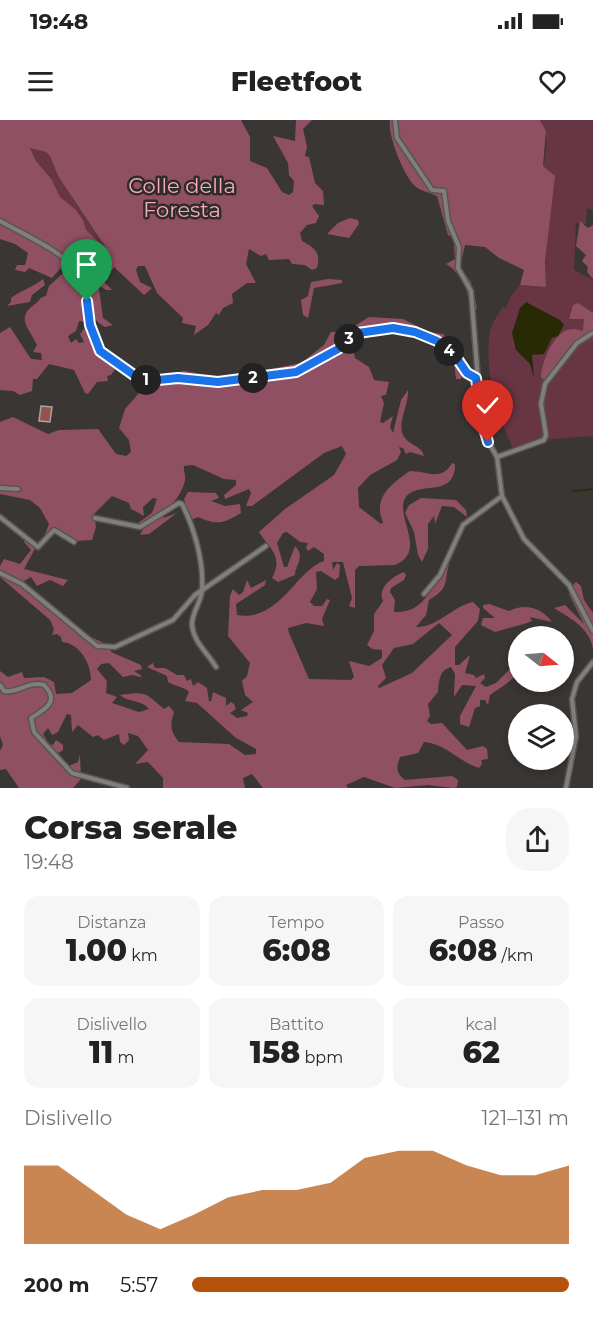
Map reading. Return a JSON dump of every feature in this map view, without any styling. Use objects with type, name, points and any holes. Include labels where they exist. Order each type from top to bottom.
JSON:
[{"type":"street","points":[[395,120],[397,138],[432,190],[444,191],[448,221],[459,247],[458,268],[471,291],[476,378],[485,436],[497,457],[501,496],[524,539],[575,594],[593,631]]},
{"type":"street","points":[[0,220],[78,271],[87,286],[89,318],[97,346],[106,356],[138,378],[148,381],[178,378],[218,382],[296,372],[338,349],[358,333],[393,328],[415,332],[437,341],[456,357],[467,373],[476,378]]},
{"type":"street","points":[[497,457],[544,440],[546,435],[541,404],[545,384],[577,343],[593,333]]},
{"type":"street","points":[[0,488],[18,489]]},
{"type":"street","points":[[424,594],[440,575],[463,525],[501,496]]},
{"type":"street","points":[[95,518],[140,527],[179,503],[182,504],[197,546],[202,589],[192,622],[193,627],[198,643],[216,667]]},
{"type":"street","points":[[0,517],[38,547],[54,530],[74,542]]},
{"type":"street","points":[[0,573],[22,584],[97,646],[115,647],[173,620],[202,589],[266,546]]},
{"type":"street","points":[[566,788],[576,736],[572,699],[577,682],[593,662]]},
{"type":"street","points":[[0,685],[4,691],[12,692],[35,683],[44,684],[51,693],[52,701],[50,706],[31,718],[34,732],[72,773],[127,788]]},
{"type":"shaded area","points":[[540,120],[593,120],[593,210],[587,208],[586,224],[576,223],[574,270],[593,280],[593,436],[541,440],[514,450],[493,392],[489,362],[490,331],[503,307],[506,308],[511,296],[520,285],[546,287],[543,166],[546,142],[545,131]]},
{"type":"shaded area","points":[[30,148],[46,152],[50,156],[58,176],[108,252],[85,230],[83,220],[60,197],[52,180],[36,161]]},
{"type":"shaded area","points":[[526,302],[560,320],[564,325],[558,336],[552,338],[544,354],[532,355],[534,378],[530,364],[516,350],[512,333],[520,308]]},
{"type":"green space","name":"Colle della Foresta","points":[[0,120],[241,120],[250,137],[250,161],[267,168],[282,192],[289,195],[293,192],[294,181],[289,175],[288,163],[273,136],[295,141],[296,120],[312,120],[303,129],[307,147],[305,156],[309,157],[315,183],[323,191],[324,205],[312,206],[319,216],[316,223],[307,225],[300,233],[302,241],[314,248],[317,254],[317,268],[312,270],[305,265],[292,264],[289,259],[269,260],[266,254],[261,256],[249,249],[246,264],[256,283],[247,283],[232,294],[233,303],[223,308],[219,315],[216,313],[208,325],[194,335],[196,326],[182,323],[183,318],[157,293],[145,266],[138,266],[136,270],[140,282],[152,288],[144,295],[114,267],[104,282],[112,290],[106,290],[100,286],[99,289],[103,318],[113,325],[105,327],[97,321],[89,297],[82,309],[87,322],[79,321],[76,331],[68,336],[71,343],[76,339],[79,343],[84,342],[80,334],[88,324],[94,345],[117,366],[111,375],[107,376],[108,381],[97,382],[88,394],[85,393],[74,370],[49,364],[37,379],[33,379],[32,391],[20,395],[13,391],[0,390],[0,333],[10,327],[31,359],[42,360],[41,353],[33,352],[37,345],[26,323],[26,314],[41,298],[46,296],[49,286],[71,266],[66,262],[52,278],[29,268],[25,272],[15,270],[17,265],[25,265],[28,253],[15,244],[0,239]],"holes":[[[30,148],[46,152],[58,176],[108,251],[86,230],[83,220],[75,209],[60,197],[52,180],[36,161]]]},
{"type":"green space","points":[[390,120],[540,120],[546,131],[543,166],[555,176],[545,261],[546,287],[520,285],[524,270],[499,258],[485,247],[465,245],[460,267],[471,282],[477,308],[475,312],[470,311],[461,278],[446,264],[455,259],[454,246],[458,239],[448,235],[437,196],[417,188],[406,174],[391,135]]},
{"type":"green space","points":[[350,218],[358,220],[359,224],[349,238],[327,234],[338,223]]},
{"type":"green space","points":[[580,221],[588,228],[593,225],[593,279],[587,272],[588,267],[582,261],[586,255],[576,246]]},
{"type":"green space","points":[[43,279],[45,285],[32,295],[30,302],[7,306],[11,298]]},
{"type":"green space","points":[[328,279],[342,280],[342,283],[314,288],[308,318],[303,315],[301,300],[308,296],[311,282]]},
{"type":"green space","points":[[578,303],[593,313],[593,338],[583,336],[544,380],[541,377],[543,363],[555,340],[567,330],[583,331],[584,319],[569,319],[573,305]]},
{"type":"green space","points":[[369,317],[403,319],[429,332],[443,334],[461,353],[470,373],[468,376],[462,371],[461,379],[456,379],[453,351],[420,333],[415,334],[409,328],[396,327],[393,330],[363,333],[356,338],[359,341],[353,349],[355,358],[369,367],[374,380],[389,382],[386,395],[381,396],[384,403],[380,422],[383,423],[393,416],[390,427],[393,433],[401,400],[408,390],[402,432],[406,440],[420,449],[424,456],[410,452],[406,454],[403,448],[399,447],[401,452],[397,460],[370,475],[358,488],[359,507],[381,524],[383,522],[380,513],[382,498],[391,486],[410,471],[438,474],[448,469],[452,463],[455,464],[453,475],[449,482],[443,485],[412,492],[406,497],[403,505],[410,542],[409,551],[405,559],[395,565],[359,566],[355,570],[355,608],[349,606],[352,598],[343,562],[332,562],[333,570],[337,563],[340,565],[339,577],[335,580],[321,571],[316,572],[317,589],[310,602],[314,606],[322,606],[327,599],[330,600],[322,619],[324,626],[306,623],[288,628],[289,633],[309,679],[351,680],[354,677],[349,661],[369,666],[382,658],[382,650],[372,649],[367,645],[374,631],[374,614],[383,601],[382,592],[387,583],[404,572],[406,575],[404,580],[391,588],[390,592],[395,600],[394,612],[405,611],[421,603],[427,597],[449,564],[443,588],[429,600],[426,615],[416,627],[438,621],[473,602],[480,609],[478,621],[455,647],[455,665],[459,665],[470,655],[465,673],[474,675],[476,678],[484,674],[485,678],[480,683],[486,687],[496,683],[508,671],[508,683],[490,695],[488,705],[485,700],[480,700],[480,706],[475,708],[469,727],[460,724],[460,716],[476,686],[462,685],[454,697],[455,674],[451,667],[440,677],[438,692],[428,704],[430,716],[427,721],[431,724],[442,723],[467,750],[483,746],[487,749],[488,759],[481,760],[482,764],[479,768],[446,749],[424,742],[418,753],[400,757],[398,770],[405,780],[452,776],[458,780],[457,787],[454,788],[428,785],[395,788],[364,777],[346,785],[348,788],[263,788],[252,774],[243,778],[245,788],[163,788],[163,778],[148,762],[135,764],[148,750],[138,736],[128,733],[129,740],[124,745],[120,742],[119,734],[104,740],[98,735],[93,737],[78,725],[72,732],[71,715],[67,714],[58,732],[52,735],[48,728],[43,734],[49,744],[53,745],[56,740],[63,745],[63,750],[57,754],[69,766],[78,762],[80,754],[81,779],[73,788],[19,788],[6,769],[0,770],[0,751],[3,745],[0,736],[0,671],[8,677],[22,672],[24,678],[44,677],[54,682],[56,694],[72,693],[91,680],[89,667],[79,650],[62,642],[61,637],[57,634],[52,635],[54,629],[50,620],[0,577],[0,566],[4,559],[20,564],[31,550],[24,542],[27,537],[38,543],[24,569],[68,580],[63,586],[50,580],[37,586],[31,577],[20,583],[41,604],[50,604],[87,635],[110,646],[111,652],[141,665],[142,669],[134,671],[142,676],[140,677],[132,675],[123,677],[109,663],[101,664],[97,669],[107,681],[106,693],[117,697],[112,703],[139,712],[149,709],[120,695],[145,694],[164,709],[169,706],[174,712],[172,728],[179,742],[229,744],[245,755],[256,754],[256,749],[236,738],[197,703],[185,701],[189,692],[187,690],[168,682],[167,676],[147,667],[153,663],[155,668],[165,668],[177,675],[184,675],[187,681],[191,679],[193,686],[198,682],[207,688],[209,701],[211,701],[213,692],[226,698],[226,706],[231,702],[234,704],[236,709],[230,713],[237,718],[247,716],[248,713],[241,710],[253,702],[245,695],[242,681],[247,676],[250,663],[228,636],[230,596],[233,589],[239,595],[243,592],[247,580],[251,588],[266,580],[265,585],[236,604],[237,615],[252,615],[265,611],[314,566],[324,561],[324,554],[314,547],[308,551],[306,548],[308,543],[300,542],[287,532],[283,533],[277,543],[284,567],[287,567],[295,546],[300,557],[295,575],[278,582],[272,578],[276,558],[259,532],[285,509],[334,475],[346,454],[342,446],[324,453],[252,506],[246,506],[251,493],[249,489],[225,499],[224,495],[236,485],[236,480],[224,479],[193,465],[184,466],[185,478],[179,496],[163,518],[177,513],[149,534],[140,535],[146,524],[138,523],[152,513],[157,499],[153,498],[143,507],[144,516],[131,509],[129,503],[112,496],[94,514],[96,527],[92,540],[76,541],[58,530],[45,534],[49,524],[40,508],[30,500],[0,494],[0,489],[20,488],[0,486],[0,422],[13,417],[48,434],[59,430],[98,429],[116,454],[126,456],[131,452],[129,440],[119,428],[125,409],[139,393],[138,386],[141,376],[151,378],[184,371],[215,376],[219,379],[301,363],[324,345],[331,332],[336,332],[337,337]],"holes":[[[439,623],[452,635],[412,673],[379,688],[378,686],[386,678],[382,665],[394,648],[413,644]]]},
{"type":"green space","points":[[188,492],[216,493],[219,498],[211,501],[225,506],[240,504],[241,513],[221,522],[211,522],[198,517],[191,520],[184,499]]},
{"type":"green space","points":[[421,498],[456,500],[466,510],[467,517],[454,507],[442,506],[435,524],[434,516],[428,524],[428,549],[422,562],[418,555],[414,532],[405,513],[409,505]]},
{"type":"green space","points":[[576,582],[581,586],[584,600],[593,613],[593,649],[584,629],[554,608],[565,605],[584,624],[569,594],[569,589]]},
{"type":"green space","points":[[489,604],[509,611],[521,607],[532,608],[543,613],[552,622],[530,617],[532,621],[508,626],[508,628],[495,632],[481,625],[483,618],[495,618],[483,608],[483,605]]},
{"type":"building","points":[[41,406],[52,407],[50,422],[39,421]]},
{"type":"waterway","points":[[573,491],[593,489]]},
{"type":"route","points":[[87,301],[90,325],[100,351],[138,378],[148,381],[178,378],[218,382],[296,372],[338,349],[358,333],[377,328],[393,328],[424,335],[437,341],[448,350],[467,373],[476,378],[481,418],[488,442]]}]
